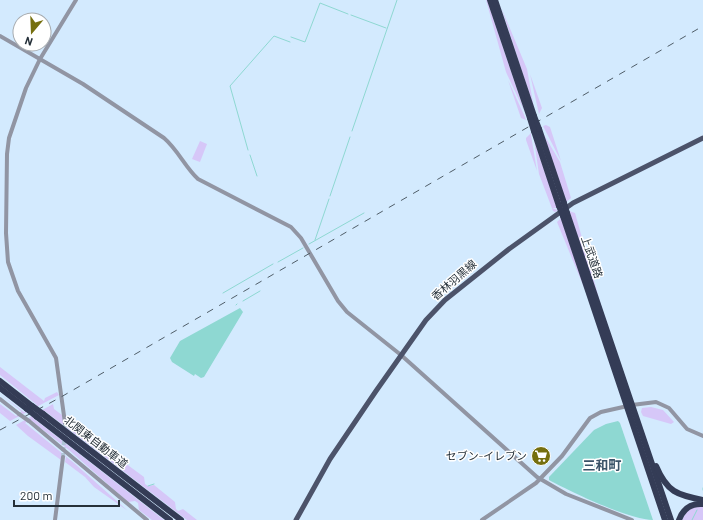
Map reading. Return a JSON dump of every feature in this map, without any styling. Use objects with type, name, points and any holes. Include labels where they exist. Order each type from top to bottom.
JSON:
[{"type":"highway","name":"上武道路","points":[[490,0],[532,117]]},
{"type":"highway","name":"上武道路","points":[[495,0],[536,130],[629,405],[665,520]]},
{"type":"highway","name":"北関東自動車道","points":[[0,381],[170,520]]},
{"type":"highway","name":"北関東自動車道","points":[[0,388],[30,407]]},
{"type":"highway","name":"上武道路","points":[[629,405],[642,434],[671,520]]},
{"type":"highway","name":"北関東自動車道","points":[[40,415],[180,520]]},
{"type":"highway","points":[[642,434],[660,474],[668,487],[680,495],[703,500]]},
{"type":"highway","points":[[656,494],[662,520]]},
{"type":"highway","points":[[679,520],[687,508],[694,504],[703,504]]},
{"type":"main road","name":"香林羽黒線","points":[[296,520],[330,459],[426,320],[445,300],[509,248],[581,198],[703,138]]},
{"type":"street","points":[[65,423],[56,358],[18,291],[10,270],[6,246],[8,144],[24,93],[40,59],[76,0]]},
{"type":"street","points":[[0,36],[82,84],[164,138],[175,149],[190,171],[198,179],[291,227],[301,238],[341,305],[401,355],[540,479],[576,499],[632,520]]},
{"type":"street","points":[[0,399],[147,520]]},
{"type":"street","points":[[482,520],[527,490],[540,479],[562,456],[590,418],[601,412],[629,405],[652,402],[663,405],[687,429],[703,436]]},
{"type":"street","points":[[55,520],[63,457]]},
{"type":"shaded area","points":[[487,0],[525,113],[506,72]]},
{"type":"shaded area","points":[[501,8],[527,69],[534,108]]},
{"type":"shaded area","points":[[530,74],[542,108],[539,114]]},
{"type":"shaded area","points":[[508,80],[525,117],[526,120],[521,118]]},
{"type":"shaded area","points":[[546,125],[550,127],[561,161],[543,126]]},
{"type":"shaded area","points":[[531,133],[531,135],[537,171],[526,140]]},
{"type":"shaded area","points":[[543,133],[560,162],[571,198],[566,202]]},
{"type":"shaded area","points":[[534,140],[557,208],[552,208],[558,210],[555,212],[553,211],[539,174]]},
{"type":"shaded area","points":[[200,141],[207,144],[200,162],[192,159]]},
{"type":"shaded area","points":[[569,211],[575,213],[602,309]]},
{"type":"shaded area","points":[[561,218],[585,290],[557,222]]},
{"type":"shaded area","points":[[240,308],[243,312],[204,377],[201,378],[195,374],[194,376],[172,362],[170,358],[180,341]]},
{"type":"shaded area","points":[[0,367],[44,401],[45,398],[57,392],[59,395],[10,421],[0,413],[0,404],[16,416],[21,413],[21,411],[0,394],[24,412],[37,405],[0,375]]},
{"type":"shaded area","points":[[53,404],[54,409],[62,415],[63,422],[72,424],[144,477],[145,484],[148,486],[154,485],[175,502],[176,509],[178,511],[183,509],[197,520],[187,520],[45,411],[33,418],[164,520],[152,520],[139,510],[138,503],[135,501],[128,502],[69,450],[30,420],[25,423],[74,463],[128,511],[94,487],[85,477],[65,462],[66,457],[61,456],[61,460],[28,436],[16,425]]},
{"type":"shaded area","points":[[651,407],[663,410],[674,422],[671,424],[643,416],[641,412],[642,408]]},
{"type":"shaded area","points":[[618,421],[620,423],[653,520],[643,519],[616,511],[549,480],[549,477],[594,430],[606,424]]},
{"type":"shaded area","points":[[694,507],[703,507],[703,520],[682,520],[687,511]]},
{"type":"waterway","points":[[352,131],[397,0]]},
{"type":"waterway","points":[[291,37],[305,42],[320,3],[348,14]]},
{"type":"waterway","points":[[351,15],[386,28]]},
{"type":"waterway","points":[[248,150],[230,86],[274,36],[290,42]]},
{"type":"waterway","points":[[330,196],[350,137]]},
{"type":"waterway","points":[[250,155],[257,176]]},
{"type":"waterway","points":[[315,240],[329,199]]},
{"type":"waterway","points":[[309,244],[364,213]]},
{"type":"waterway","points":[[278,262],[303,248]]},
{"type":"waterway","points":[[223,293],[273,264]]},
{"type":"waterway","points":[[243,301],[260,291]]},
{"type":"waterway","points":[[148,486],[154,484]]},
{"type":"waterway","points":[[692,520],[697,510]]},
{"type":"tunnel","points":[[63,457],[65,423]]},
{"type":"railway","points":[[0,430],[61,397],[703,26]]},
{"type":"place","name":"セブン-イレブン","points":[[541,456]]},
{"type":"district","name":"三和町","points":[[602,465]]}]
